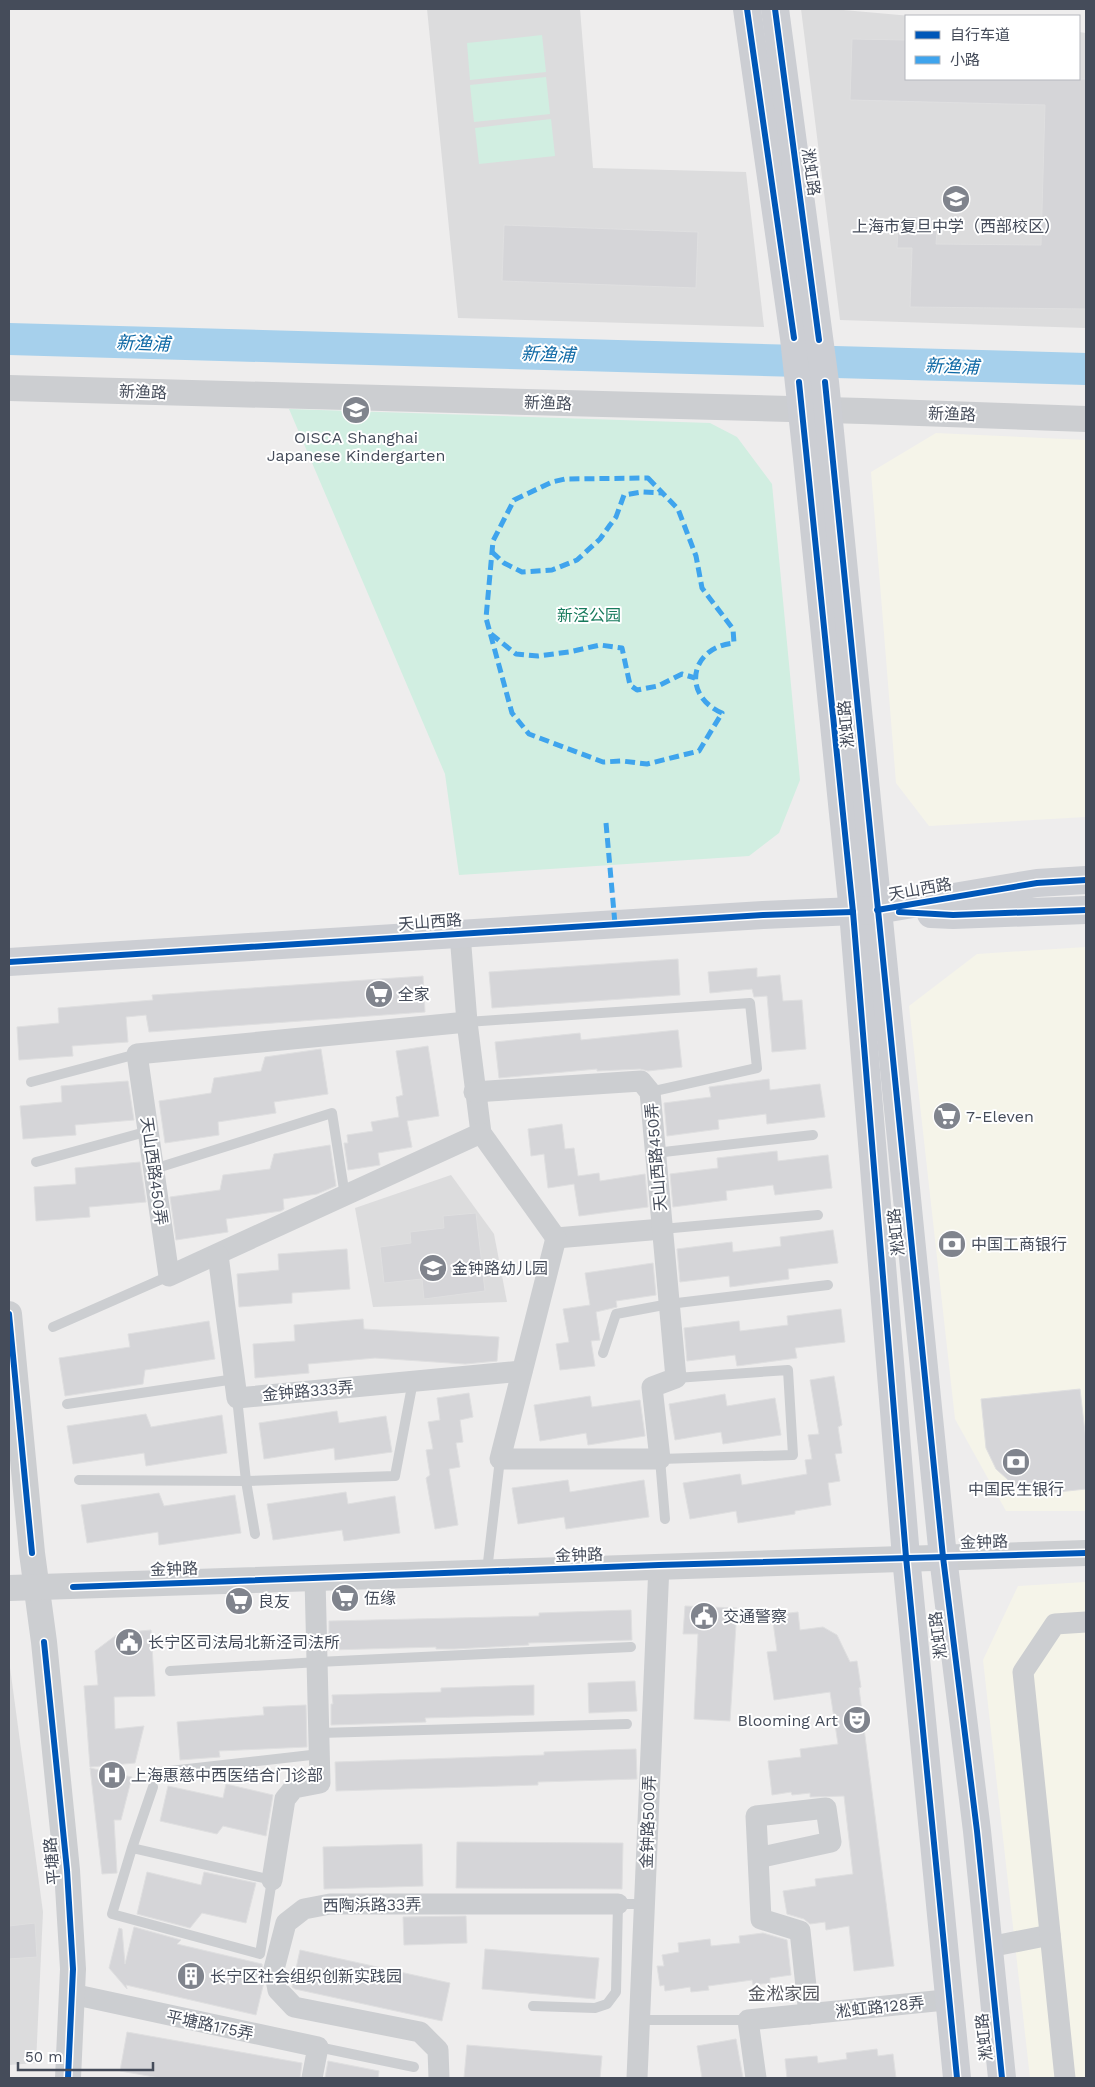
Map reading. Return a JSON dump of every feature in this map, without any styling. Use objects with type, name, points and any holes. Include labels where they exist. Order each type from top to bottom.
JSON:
[{"type":"main road","name":"淞虹路","points":[[747,9],[807,339]]},
{"type":"main road","name":"淞虹路","points":[[775,9],[865,911],[989,1947],[1002,2078]]},
{"type":"main road","name":"天山西路","points":[[865,911],[1037,883],[1086,880]]},
{"type":"main road","name":"天山西路","points":[[9,962],[865,911],[953,915],[1086,910]]},
{"type":"main road","name":"淞虹路","points":[[865,911],[906,1557],[957,2078]]},
{"type":"street","name":"新渔路","points":[[9,388],[1086,419]]},
{"type":"street","points":[[460,934],[466,1022],[481,1134],[556,1238],[500,1459],[660,1459],[652,1387],[676,1378],[662,1229]]},
{"type":"street","points":[[137,1054],[466,1022]]},
{"type":"street","name":"天山西路450弄","points":[[137,1054],[169,1276]]},
{"type":"street","name":"天山西路450弄","points":[[474,1092],[641,1081],[650,1092],[662,1229],[556,1238]]},
{"type":"street","points":[[169,1276],[481,1134]]},
{"type":"street","points":[[218,1255],[236,1388]]},
{"type":"street","name":"平塘路","points":[[9,1314],[67,1870],[73,1969],[68,2078]]},
{"type":"street","name":"金钟路333弄","points":[[236,1388],[413,1381],[522,1371]]},
{"type":"street","name":"金钟路","points":[[9,1588],[659,1565],[1086,1553]]},
{"type":"street","name":"金钟路500弄","points":[[637,2078],[659,1565]]},
{"type":"street","points":[[272,1880],[285,1799],[294,1788],[320,1783],[315,1578]]},
{"type":"street","points":[[1065,2078],[1023,1672],[1055,1624],[1086,1622]]},
{"type":"street","points":[[758,1858],[761,1919],[800,1931],[809,2014]]},
{"type":"street","name":"西陶浜路33弄","points":[[439,2078],[438,2050],[420,2032],[294,2007],[278,1990],[274,1969],[286,1923],[304,1908],[330,1904],[618,1904]]},
{"type":"street","points":[[989,1947],[1050,1935]]},
{"type":"street","name":"平塘路175弄","points":[[72,1994],[318,2047]]},
{"type":"street","name":"淞虹路128弄","points":[[748,2020],[950,2001]]},
{"type":"street","points":[[748,2020],[756,2078]]},
{"type":"street","points":[[312,2078],[318,2047]]},
{"type":"lane","points":[[466,1022],[750,1003],[757,1068],[650,1092]]},
{"type":"lane","points":[[32,1082],[137,1054]]},
{"type":"lane","points":[[154,1168],[332,1113],[345,1196]]},
{"type":"lane","points":[[36,1162],[149,1131]]},
{"type":"lane","points":[[655,1153],[813,1135]]},
{"type":"lane","points":[[662,1229],[818,1215]]},
{"type":"lane","points":[[53,1328],[169,1276]]},
{"type":"lane","points":[[603,1353],[616,1314],[669,1304],[828,1286]]},
{"type":"lane","points":[[665,1519],[660,1459],[793,1455],[788,1370],[676,1378]]},
{"type":"lane","points":[[79,1480],[246,1481],[395,1476],[413,1381]]},
{"type":"lane","points":[[67,1404],[236,1388],[254,1534]]},
{"type":"lane","points":[[486,1572],[500,1459]]},
{"type":"lane","points":[[170,1671],[631,1647]]},
{"type":"lane","points":[[320,1733],[627,1724]]},
{"type":"lane","points":[[161,1772],[320,1754]]},
{"type":"lane","points":[[132,1848],[272,1880],[260,1954],[112,1914],[132,1848],[153,1788]]},
{"type":"lane","points":[[533,2006],[596,2008],[607,2004],[616,1992],[618,1904],[645,1904]]},
{"type":"lane","points":[[640,2020],[748,2020]]},
{"type":"lane","points":[[318,2047],[414,2067]]},
{"type":"shaded area","points":[[427,9],[580,9],[593,168],[746,172],[764,327],[458,318]]},
{"type":"shaded area","name":"上海市复旦中学（西部校区）","points":[[801,9],[832,9],[905,15],[905,80],[1080,80],[1080,32],[1086,33],[1086,328],[840,320]]},
{"type":"shaded area","points":[[936,433],[1086,440],[1086,817],[929,826],[896,783],[871,472]]},
{"type":"shaded area","points":[[1086,947],[1086,1511],[1006,1511],[955,1419],[909,1006],[977,954]]},
{"type":"shaded area","name":"金钟路幼儿园","points":[[451,1175],[494,1234],[507,1302],[373,1307],[355,1208]]},
{"type":"shaded area","points":[[1086,1582],[1086,2078],[1030,2078],[983,1660],[1018,1586]]},
{"type":"shaded area","points":[[9,1660],[43,1912],[36,2063],[9,2065]]},
{"type":"green space","points":[[542,35],[546,72],[470,80],[467,43]]},
{"type":"green space","points":[[546,77],[550,114],[474,122],[470,85]]},
{"type":"green space","points":[[551,119],[555,156],[479,164],[475,128]]},
{"type":"green space","name":"新泾公园","points":[[289,409],[710,423],[737,437],[772,484],[800,780],[779,833],[749,856],[459,875],[445,774]]},
{"type":"building","points":[[852,39],[905,40],[905,80],[1086,79],[1086,309],[910,307],[912,248],[897,248],[898,224],[905,224],[905,216],[932,217],[932,229],[937,229],[936,244],[1041,245],[1045,105],[850,100]]},
{"type":"building","points":[[504,225],[698,232],[696,288],[502,281]]},
{"type":"building","points":[[678,959],[680,995],[492,1008],[489,972]]},
{"type":"building","points":[[757,968],[757,977],[780,975],[783,1001],[802,1000],[806,1049],[772,1052],[767,996],[754,997],[752,989],[710,993],[708,972]]},
{"type":"building","points":[[423,976],[425,1012],[149,1032],[146,1015],[126,1017],[128,1042],[72,1046],[73,1056],[19,1060],[17,1027],[59,1023],[58,1008],[153,1000],[152,995]]},
{"type":"building","points":[[678,1030],[682,1067],[648,1071],[640,1069],[597,1071],[597,1069],[499,1078],[495,1042],[580,1033],[581,1040]]},
{"type":"building","points":[[428,1046],[439,1116],[407,1121],[412,1147],[378,1153],[380,1165],[348,1170],[344,1143],[348,1143],[347,1135],[373,1131],[371,1122],[399,1117],[396,1097],[403,1095],[396,1051]]},
{"type":"building","points":[[321,1049],[328,1094],[274,1102],[276,1113],[218,1122],[219,1135],[165,1143],[159,1101],[211,1093],[214,1078],[261,1071],[265,1057]]},
{"type":"building","points":[[769,1079],[770,1090],[820,1084],[825,1117],[767,1124],[766,1114],[718,1120],[719,1129],[667,1136],[664,1103],[711,1097],[709,1087]]},
{"type":"building","points":[[128,1081],[134,1120],[75,1125],[76,1135],[23,1139],[20,1106],[62,1102],[61,1086]]},
{"type":"building","points":[[562,1124],[565,1149],[574,1148],[578,1176],[599,1173],[600,1181],[645,1174],[648,1207],[579,1216],[574,1184],[548,1188],[544,1154],[531,1156],[528,1129]]},
{"type":"building","points":[[330,1145],[336,1186],[317,1194],[283,1199],[284,1209],[281,1211],[226,1219],[228,1232],[176,1240],[170,1197],[220,1190],[223,1175],[270,1169],[274,1154]]},
{"type":"building","points":[[777,1151],[778,1161],[828,1155],[832,1188],[775,1195],[773,1185],[726,1191],[727,1200],[673,1207],[670,1174],[718,1168],[717,1158]]},
{"type":"building","points":[[140,1162],[146,1202],[89,1207],[90,1217],[36,1221],[34,1187],[76,1184],[75,1168]]},
{"type":"building","points":[[476,1213],[485,1291],[424,1299],[422,1279],[384,1283],[380,1247],[411,1243],[410,1232],[444,1228],[443,1216]]},
{"type":"building","points":[[833,1230],[838,1263],[788,1269],[789,1279],[730,1287],[729,1276],[680,1282],[677,1249],[732,1242],[733,1252],[781,1246],[780,1237]]},
{"type":"building","points":[[347,1249],[350,1289],[292,1293],[292,1303],[239,1307],[237,1274],[279,1270],[278,1254]]},
{"type":"building","points":[[653,1263],[656,1295],[616,1301],[617,1307],[596,1312],[600,1340],[591,1341],[595,1366],[560,1370],[556,1344],[569,1342],[563,1309],[590,1305],[585,1273]]},
{"type":"building","points":[[841,1309],[845,1342],[795,1348],[797,1358],[737,1366],[735,1355],[687,1361],[684,1328],[739,1321],[740,1331],[788,1325],[787,1316]]},
{"type":"building","points":[[363,1319],[364,1329],[499,1337],[497,1361],[465,1364],[375,1358],[308,1364],[309,1373],[255,1378],[253,1344],[295,1341],[294,1325]]},
{"type":"building","points":[[209,1321],[215,1359],[145,1370],[143,1384],[65,1396],[59,1358],[130,1347],[128,1334]]},
{"type":"building","points":[[834,1376],[842,1425],[838,1427],[842,1453],[835,1454],[840,1481],[828,1483],[831,1505],[795,1511],[795,1514],[738,1523],[736,1511],[690,1519],[683,1483],[740,1474],[742,1485],[807,1474],[805,1460],[812,1459],[808,1435],[819,1434],[810,1380]]},
{"type":"building","points":[[1080,1389],[1086,1441],[1086,1489],[1039,1494],[1017,1488],[996,1469],[986,1448],[981,1399]]},
{"type":"building","points":[[469,1393],[473,1417],[460,1420],[463,1442],[456,1443],[460,1467],[449,1469],[458,1525],[435,1529],[426,1478],[430,1475],[426,1450],[433,1449],[428,1422],[440,1420],[437,1398]]},
{"type":"building","points":[[725,1394],[727,1406],[775,1398],[781,1435],[723,1444],[721,1432],[675,1440],[669,1404]]},
{"type":"building","points":[[590,1396],[592,1407],[640,1400],[645,1436],[588,1445],[586,1433],[540,1441],[534,1405]]},
{"type":"building","points":[[337,1411],[339,1423],[386,1416],[392,1452],[335,1460],[334,1448],[264,1459],[259,1423]]},
{"type":"building","points":[[146,1414],[151,1427],[222,1415],[227,1453],[146,1466],[144,1453],[73,1464],[67,1426]]},
{"type":"building","points":[[568,1480],[570,1492],[644,1480],[649,1517],[566,1529],[564,1517],[518,1524],[512,1488]]},
{"type":"building","points":[[346,1492],[348,1504],[395,1496],[400,1533],[344,1541],[342,1530],[273,1540],[267,1504]]},
{"type":"building","points":[[159,1493],[164,1506],[235,1495],[241,1533],[159,1545],[158,1532],[87,1543],[81,1505]]},
{"type":"building","points":[[685,1606],[737,1608],[730,1721],[694,1719],[698,1634],[683,1634]]},
{"type":"building","points":[[631,1610],[632,1640],[528,1643],[529,1645],[454,1649],[436,1649],[436,1647],[329,1650],[329,1621],[539,1616],[539,1613]]},
{"type":"building","points":[[798,1612],[800,1630],[823,1627],[837,1635],[850,1662],[857,1661],[894,1966],[854,1971],[849,1926],[826,1930],[825,1922],[810,1924],[804,1919],[787,1914],[783,1891],[816,1886],[815,1879],[853,1874],[844,1796],[810,1797],[810,1793],[792,1795],[791,1792],[772,1795],[768,1761],[801,1757],[800,1749],[838,1744],[830,1692],[774,1700],[767,1652],[777,1651],[772,1615]]},
{"type":"building","points":[[151,1630],[155,1696],[114,1697],[115,1729],[144,1726],[135,1763],[90,1767],[84,1686],[98,1685],[95,1651],[119,1633]]},
{"type":"building","points":[[635,1681],[637,1711],[589,1713],[588,1683]]},
{"type":"building","points":[[534,1685],[534,1715],[425,1718],[426,1722],[331,1725],[332,1695],[441,1692],[441,1688]]},
{"type":"building","points":[[306,1705],[307,1747],[219,1751],[220,1757],[180,1760],[177,1722],[264,1715],[263,1707]]},
{"type":"building","points":[[636,1749],[637,1779],[538,1782],[538,1785],[336,1791],[335,1762],[544,1755],[544,1752]]},
{"type":"building","points":[[90,1768],[132,1777],[121,1820],[114,1820],[117,1873],[102,1874]]},
{"type":"building","points":[[226,1784],[273,1795],[266,1836],[223,1826],[217,1834],[160,1821],[168,1786],[223,1798]]},
{"type":"building","points":[[457,1842],[623,1843],[622,1889],[456,1888]]},
{"type":"building","points":[[422,1844],[423,1886],[324,1889],[323,1847]]},
{"type":"building","points":[[147,1872],[201,1885],[204,1872],[256,1883],[246,1923],[202,1913],[190,1928],[137,1914]]},
{"type":"building","points":[[466,1916],[467,1943],[404,1945],[403,1917]]},
{"type":"building","points":[[35,1923],[37,1957],[9,1959],[9,1926]]},
{"type":"building","name":"长宁区社会组织创新实践园","points":[[134,1927],[181,1940],[177,1944],[262,1964],[264,1982],[256,2015],[126,1985],[127,1989],[109,1968],[119,1928],[122,1929],[125,1964]]},
{"type":"building","points":[[763,1933],[787,1940],[791,1975],[770,1978],[770,1983],[753,1985],[752,1980],[708,1986],[709,1990],[691,1992],[690,1987],[665,1991],[664,1985],[660,1986],[657,1966],[664,1966],[662,1955],[679,1952],[678,1943],[710,1939],[711,1946],[740,1943],[739,1936]]},
{"type":"building","points":[[485,1949],[599,1958],[595,1999],[482,1989]]},
{"type":"building","points":[[300,1950],[450,1983],[442,2021],[295,1989],[292,1987]]},
{"type":"building","points":[[127,2032],[302,2063],[300,2078],[160,2078],[120,2071]]},
{"type":"building","points":[[736,2039],[743,2078],[702,2078],[697,2046]]},
{"type":"building","points":[[467,2045],[602,2056],[600,2078],[464,2078]]},
{"type":"building","points":[[877,2049],[878,2056],[893,2054],[896,2078],[787,2078],[785,2059],[817,2056],[818,2063],[847,2059],[846,2053]]},
{"type":"building","points":[[328,2061],[379,2071],[378,2078],[325,2078]]},
{"type":"waterway","name":"新渔浦","points":[[9,339],[1086,369]]},
{"type":"marked path","points":[[648,478],[678,509],[696,556],[702,588],[733,629],[734,643],[719,646],[708,653],[700,662],[696,673],[696,684],[700,695],[709,705],[722,713],[699,751],[647,764],[622,761],[603,762],[529,734],[512,713],[486,618],[493,541],[514,500],[552,482],[565,479],[648,478]]},
{"type":"marked path","points":[[492,552],[504,563],[522,572],[552,570],[577,560],[600,539],[616,517],[624,495],[642,492],[662,493]]},
{"type":"marked path","points":[[491,634],[516,654],[538,656],[600,645],[622,648],[630,685],[637,690],[658,686],[682,674],[695,678]]},
{"type":"marked path","points":[[606,823],[615,924]]},
{"type":"cycle path","points":[[747,9],[794,338]]},
{"type":"cycle path","points":[[775,9],[819,340]]},
{"type":"cycle path","points":[[799,382],[853,912],[906,1557],[957,2078]]},
{"type":"cycle path","points":[[825,382],[943,1557],[977,1831],[1002,2078]]},
{"type":"cycle path","points":[[877,910],[1037,883],[1086,880]]},
{"type":"cycle path","points":[[899,912],[953,915],[1086,910]]},
{"type":"cycle path","points":[[9,962],[763,915],[853,912]]},
{"type":"cycle path","points":[[9,1314],[32,1553]]},
{"type":"cycle path","points":[[73,1587],[659,1565],[1086,1553]]},
{"type":"cycle path","points":[[44,1642],[67,1870],[73,1969],[68,2078]]},
{"type":"place","name":"上海市复旦中学（西部校区）","points":[[956,199]]},
{"type":"place","name":"OISCA Shanghai Japanese Kindergarten","points":[[356,410]]},
{"type":"place","name":"全家","points":[[379,994]]},
{"type":"place","name":"7-Eleven","points":[[947,1116]]},
{"type":"place","name":"中国工商银行","points":[[952,1244]]},
{"type":"place","name":"金钟路幼儿园","points":[[433,1268]]},
{"type":"place","name":"中国民生银行","points":[[1016,1462]]},
{"type":"place","name":"伍缘","points":[[345,1598]]},
{"type":"place","name":"良友","points":[[239,1601]]},
{"type":"place","name":"交通警察","points":[[704,1616]]},
{"type":"place","name":"长宁区司法局北新泾司法所","points":[[129,1642]]},
{"type":"place","name":"Blooming Art","points":[[857,1720]]},
{"type":"place","name":"上海惠慈中西医结合门诊部","points":[[112,1775]]},
{"type":"place","name":"长宁区社会组织创新实践园","points":[[191,1976]]},
{"type":"district","name":"金淞家园","points":[[784,1993]]}]
